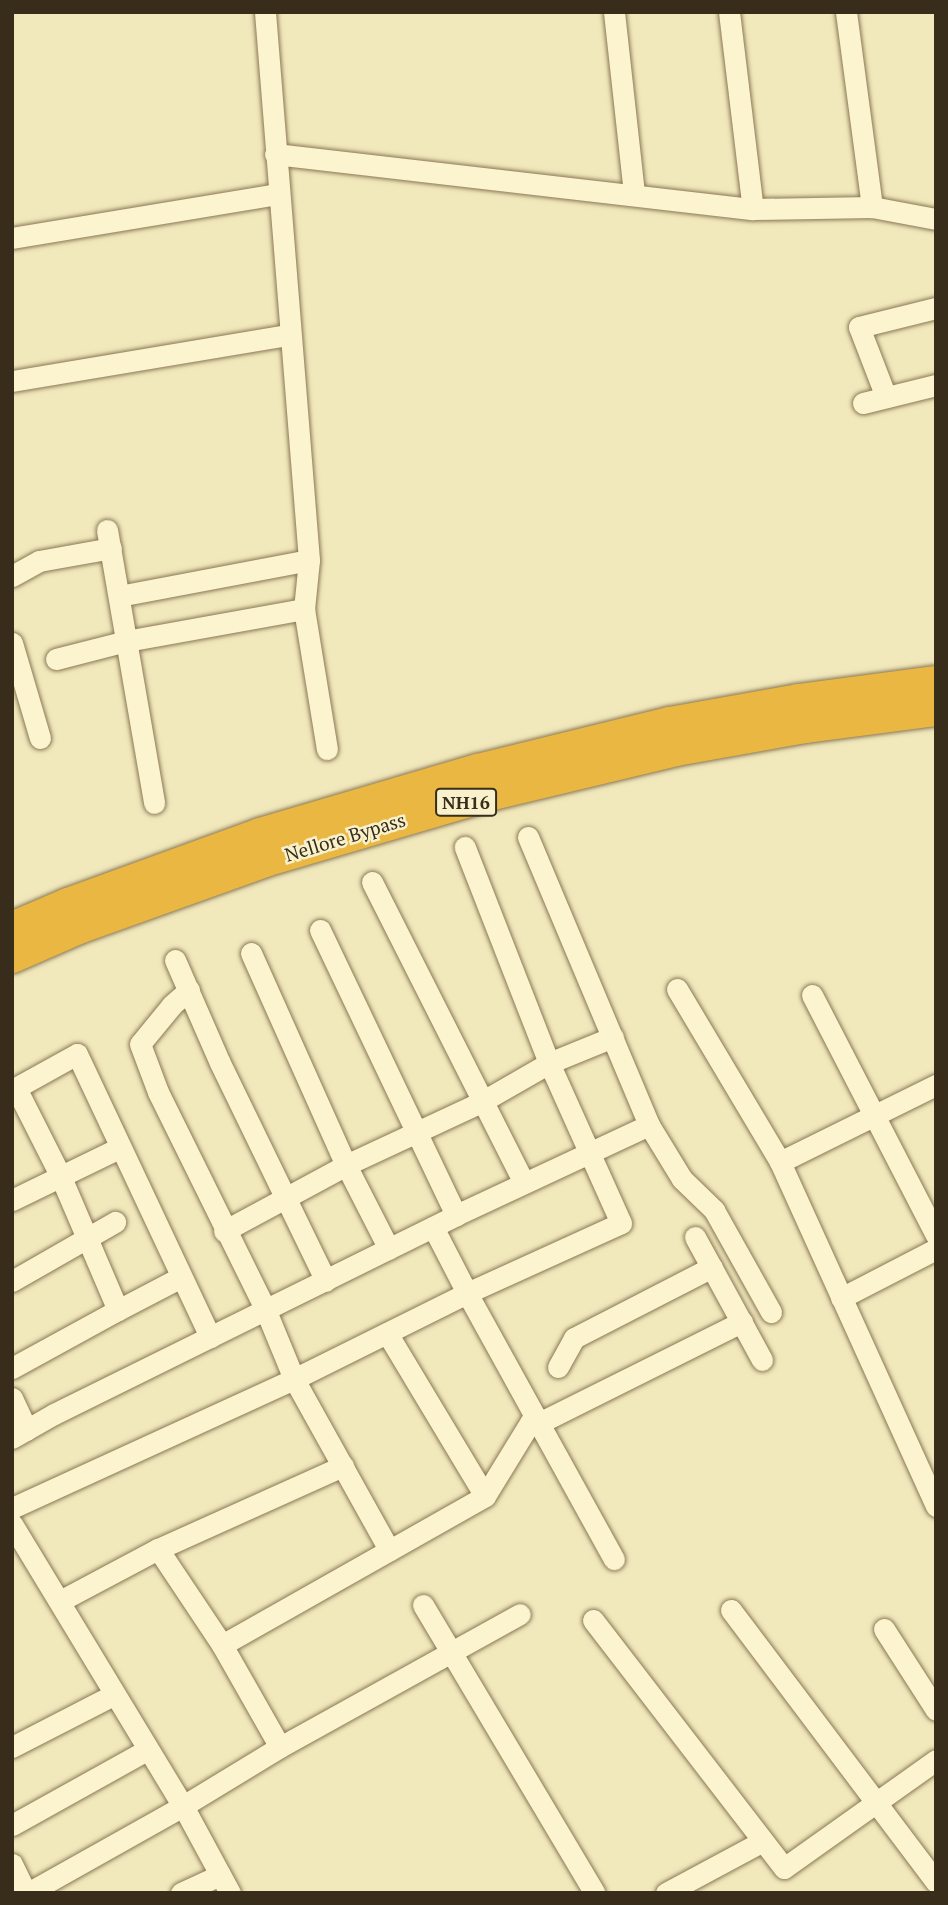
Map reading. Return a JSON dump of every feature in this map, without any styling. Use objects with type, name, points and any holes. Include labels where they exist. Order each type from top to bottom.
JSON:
[{"type":"highway","name":"Nellore Bypass","points":[[12,928],[68,904],[260,834],[478,770],[670,723],[799,700],[936,682]]},
{"type":"highway","name":"Nellore Bypass","points":[[12,957],[81,927],[265,861],[489,795],[676,750],[805,727],[936,710]]},
{"type":"street","points":[[265,12],[288,335],[309,560],[304,609],[327,749]]},
{"type":"street","points":[[614,12],[634,194]]},
{"type":"street","points":[[729,12],[753,209]]},
{"type":"street","points":[[846,12],[872,207]]},
{"type":"street","points":[[275,154],[753,209],[872,207],[936,219]]},
{"type":"street","points":[[12,238],[278,194]]},
{"type":"street","points":[[886,397],[859,327],[936,308]]},
{"type":"street","points":[[12,381],[288,335]]},
{"type":"street","points":[[863,403],[936,384]]},
{"type":"street","points":[[12,576],[39,561],[109,539],[154,803]]},
{"type":"street","points":[[119,596],[309,560]]},
{"type":"street","points":[[56,659],[126,641],[304,609]]},
{"type":"street","points":[[12,643],[40,738]]},
{"type":"street","points":[[528,837],[649,1125],[682,1179],[714,1210],[771,1312]]},
{"type":"street","points":[[12,1508],[294,1379],[467,1293],[621,1223],[549,1063],[465,847]]},
{"type":"street","points":[[372,882],[524,1183]]},
{"type":"street","points":[[320,930],[456,1215]]},
{"type":"street","points":[[250,953],[346,1165],[389,1249]]},
{"type":"street","points":[[175,960],[220,1063],[326,1282]]},
{"type":"street","points":[[677,989],[780,1162],[935,1508]]},
{"type":"street","points":[[189,990],[172,1005],[140,1044],[158,1092],[224,1231],[266,1311],[294,1379],[389,1550]]},
{"type":"street","points":[[812,995],[936,1235]]},
{"type":"street","points":[[224,1231],[346,1165],[483,1101],[549,1063],[613,1037]]},
{"type":"street","points":[[118,1310],[60,1175],[14,1089],[76,1054],[210,1337]]},
{"type":"street","points":[[780,1162],[936,1085]]},
{"type":"street","points":[[12,1398],[20,1434],[456,1215],[587,1151],[649,1125]]},
{"type":"street","points":[[12,1200],[119,1147]]},
{"type":"street","points":[[12,1281],[115,1222]]},
{"type":"street","points":[[433,1227],[614,1559]]},
{"type":"street","points":[[695,1237],[762,1360]]},
{"type":"street","points":[[841,1298],[936,1249]]},
{"type":"street","points":[[558,1367],[573,1338],[712,1267]]},
{"type":"street","points":[[12,1368],[181,1277]]},
{"type":"street","points":[[222,1645],[485,1496],[536,1420],[742,1322]]},
{"type":"street","points":[[387,1333],[485,1496]]},
{"type":"street","points":[[60,1601],[158,1549],[343,1466]]},
{"type":"street","points":[[12,1524],[60,1601],[113,1696],[183,1806],[225,1884],[181,1893]]},
{"type":"street","points":[[158,1549],[222,1645],[280,1746]]},
{"type":"street","points":[[423,1605],[595,1893]]},
{"type":"street","points":[[731,1610],[936,1882],[920,1893]]},
{"type":"street","points":[[12,1864],[27,1893],[183,1806],[280,1746],[450,1650],[520,1614]]},
{"type":"street","points":[[593,1620],[784,1868],[936,1760]]},
{"type":"street","points":[[884,1629],[936,1710]]},
{"type":"street","points":[[12,1746],[113,1696]]},
{"type":"street","points":[[12,1825],[147,1750]]},
{"type":"street","points":[[666,1893],[763,1841]]}]
